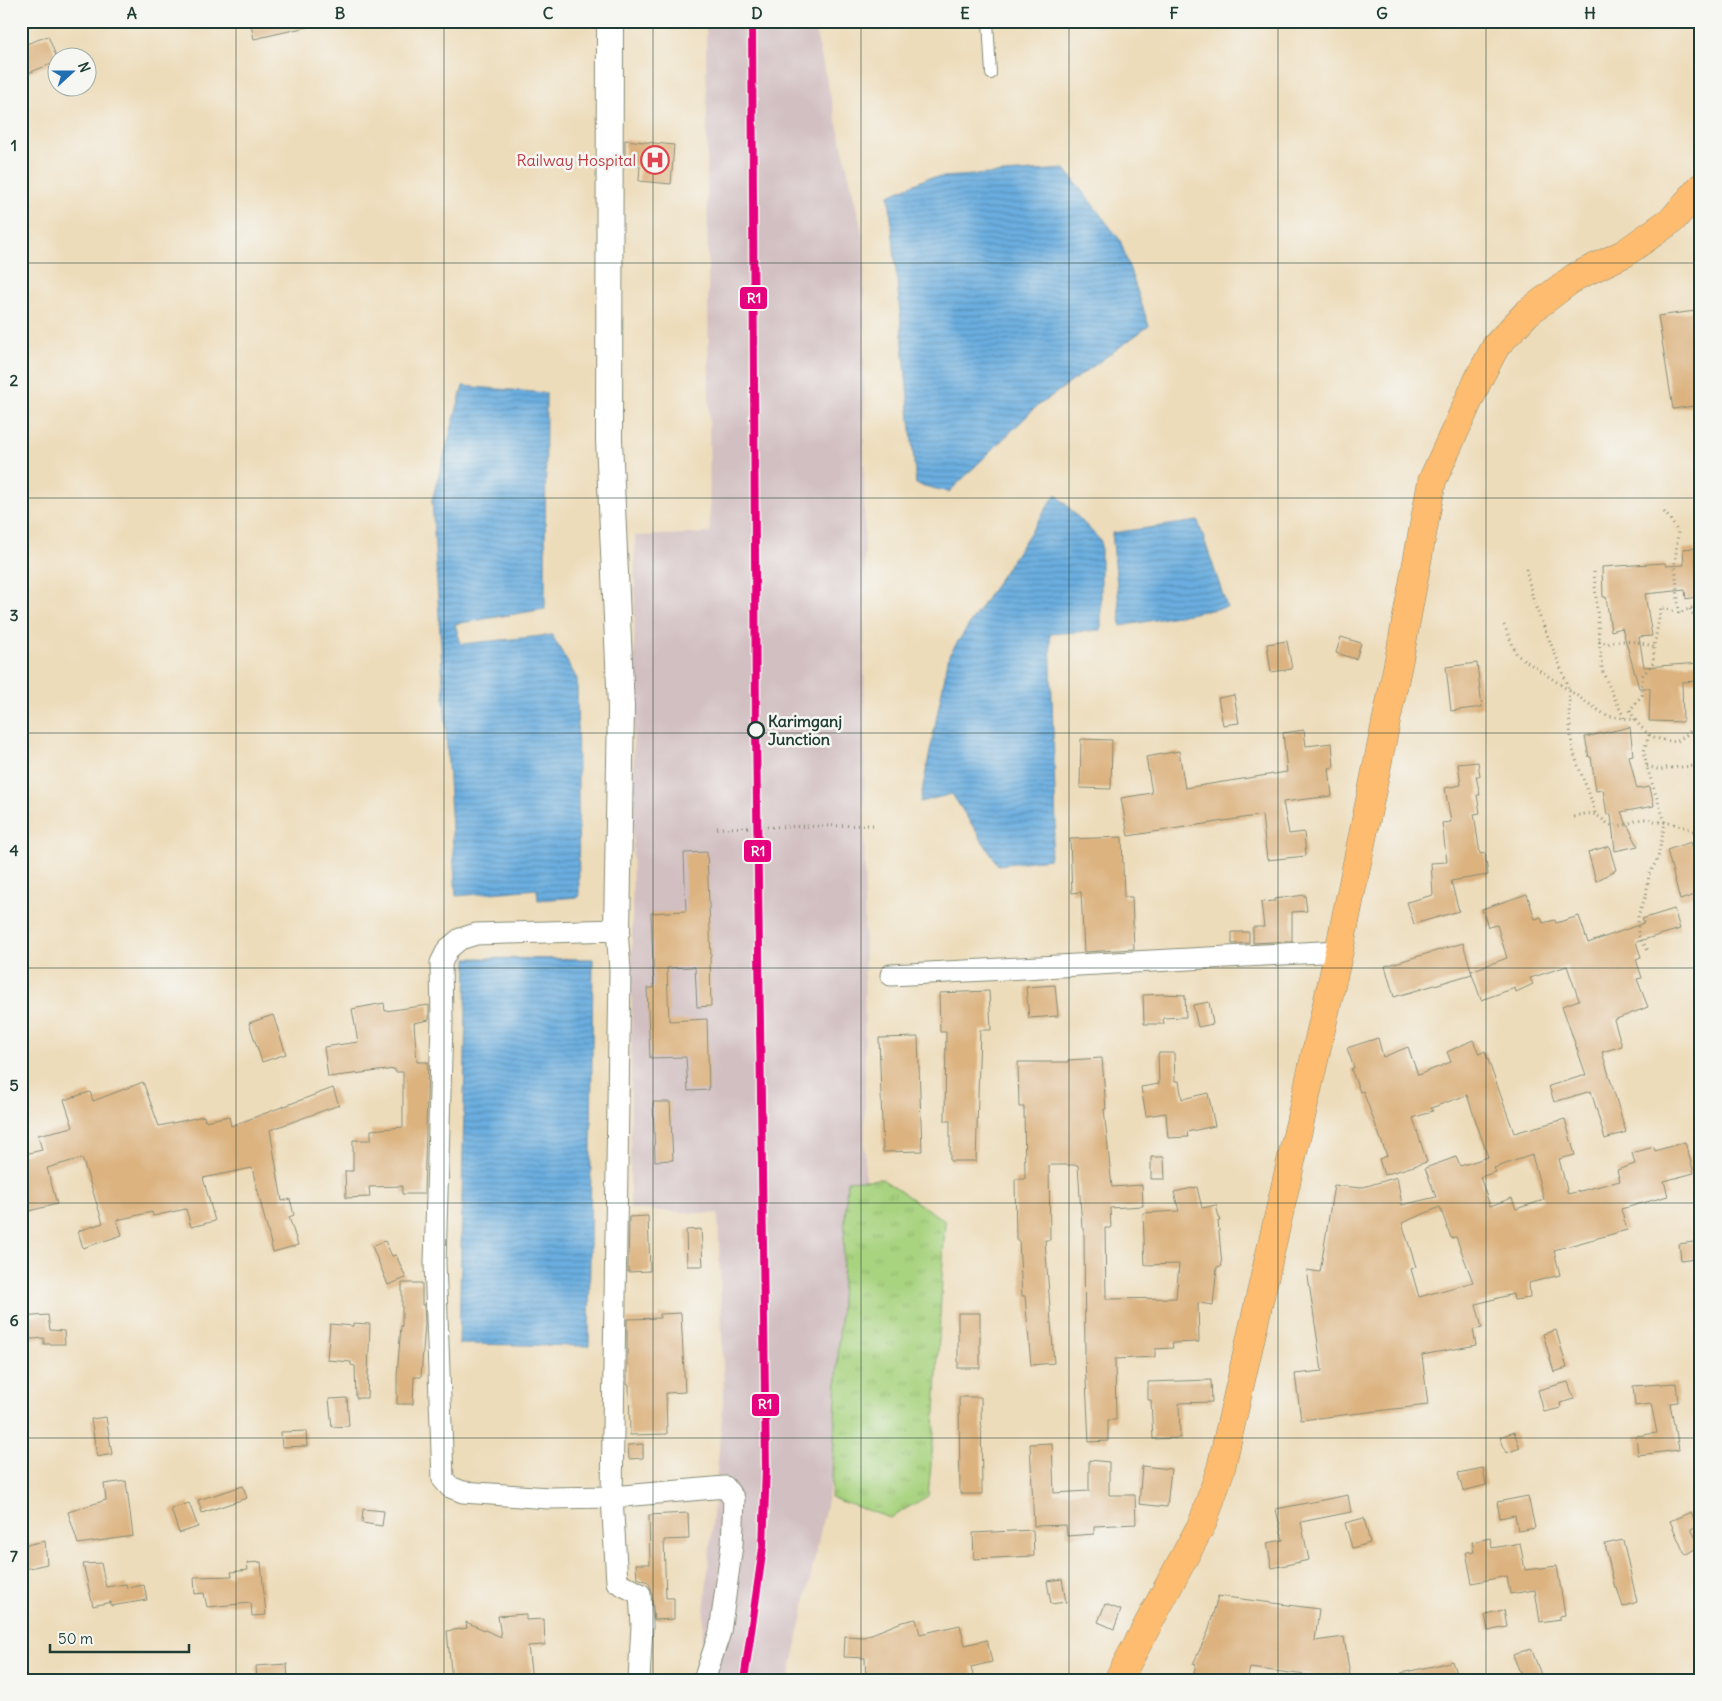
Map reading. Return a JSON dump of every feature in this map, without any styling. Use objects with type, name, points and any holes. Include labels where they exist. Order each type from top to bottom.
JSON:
[{"type":"highway","points":[[1118,1680],[1203,1522],[1221,1468],[1339,951],[1400,654],[1432,481],[1480,376],[1496,346],[1527,313],[1575,277],[1625,253],[1672,219],[1701,187]]},
{"type":"street","points":[[610,21],[609,440],[621,707],[617,930],[620,970],[612,1497],[617,1582],[640,1594],[642,1625],[639,1680]]},
{"type":"street","points":[[617,930],[476,934],[460,939],[448,949],[441,963],[442,1022],[436,1263],[443,1479],[450,1487],[463,1492],[549,1498],[612,1497],[725,1487],[734,1499],[732,1545],[720,1632],[704,1680]]},
{"type":"street","points":[[891,975],[1339,951]]},
{"type":"lane","points":[[988,21],[991,74]]},
{"type":"path","points":[[1664,512],[1678,532],[1675,563],[1679,613]]},
{"type":"path","points":[[1526,569],[1534,603],[1570,690],[1568,701],[1573,751],[1584,777],[1594,813]]},
{"type":"path","points":[[1594,572],[1603,673],[1625,718]]},
{"type":"path","points":[[1701,604],[1679,613],[1661,607],[1653,663],[1643,675],[1642,695],[1630,710],[1635,720],[1649,735],[1658,739],[1676,742],[1689,733],[1701,715]]},
{"type":"path","points":[[1690,609],[1701,628]]},
{"type":"path","points":[[1504,625],[1517,655],[1607,716],[1635,720]]},
{"type":"path","points":[[1599,641],[1608,644],[1612,641],[1628,641],[1654,647]]},
{"type":"path","points":[[1649,735],[1644,751],[1665,822],[1658,858],[1649,874],[1646,896],[1638,915],[1638,935],[1649,952]]},
{"type":"path","points":[[1647,766],[1660,770],[1696,766],[1701,774]]},
{"type":"path","points":[[1574,817],[1583,813],[1594,813],[1611,825],[1617,826],[1647,819],[1656,823],[1665,822],[1684,827],[1696,832],[1701,838]]},
{"type":"path","points":[[1696,832],[1701,820]]},
{"type":"path","points":[[717,828],[873,825]]},
{"type":"shaded area","points":[[706,21],[813,21],[864,240],[865,1321],[789,1680],[694,1680],[700,1656],[724,1394],[718,1214],[630,1209],[635,536],[710,533]]},
{"type":"green space","points":[[882,1179],[945,1221],[934,1432],[928,1496],[890,1518],[831,1498],[847,1181]]},
{"type":"water","points":[[1065,169],[1120,240],[1149,326],[1035,408],[949,492],[916,484],[889,195],[928,178]]},
{"type":"water","points":[[463,386],[546,393],[545,609],[455,624],[461,644],[552,635],[577,679],[579,897],[538,900],[537,889],[456,896],[432,500]]},
{"type":"water","points":[[1056,494],[1101,541],[1101,630],[1050,634],[1056,825],[1049,859],[998,865],[952,794],[920,802],[949,655]]},
{"type":"water","points":[[1198,521],[1227,607],[1121,626],[1112,533]]},
{"type":"water","points":[[467,958],[593,959],[589,1346],[459,1344]]},
{"type":"building","points":[[250,21],[306,21],[307,27],[254,39]]},
{"type":"building","points":[[48,36],[53,48],[48,48],[48,65],[21,76],[21,46]]},
{"type":"building","points":[[625,140],[674,145],[671,184],[639,181],[640,166],[625,165]]},
{"type":"building","points":[[1695,311],[1701,347],[1701,405],[1673,409],[1658,316]]},
{"type":"building","points":[[1694,548],[1700,596],[1686,599],[1685,590],[1645,594],[1652,636],[1639,637],[1644,667],[1701,663],[1701,681],[1682,682],[1683,722],[1649,721],[1650,688],[1639,688],[1622,628],[1611,631],[1606,597],[1603,597],[1602,567],[1665,563],[1666,566],[1684,565],[1683,549]]},
{"type":"building","points":[[1341,637],[1361,643],[1356,659],[1336,653]]},
{"type":"building","points":[[1287,641],[1292,669],[1271,672],[1267,644]]},
{"type":"building","points":[[1477,663],[1482,707],[1451,711],[1446,667]]},
{"type":"building","points":[[1234,695],[1239,723],[1223,725],[1218,698]]},
{"type":"building","points":[[1630,727],[1633,755],[1629,756],[1637,789],[1650,787],[1654,806],[1621,812],[1638,846],[1615,851],[1611,814],[1607,815],[1603,790],[1596,791],[1591,757],[1589,757],[1585,737]]},
{"type":"building","points":[[1304,730],[1306,746],[1332,743],[1334,767],[1329,768],[1332,796],[1283,802],[1289,834],[1304,832],[1306,856],[1267,860],[1262,815],[1128,836],[1121,798],[1152,793],[1146,757],[1179,751],[1185,788],[1287,772],[1283,733]]},
{"type":"building","points":[[1081,739],[1112,740],[1111,789],[1080,788]]},
{"type":"building","points":[[1478,762],[1480,776],[1476,776],[1480,795],[1477,795],[1480,813],[1474,814],[1480,854],[1485,853],[1488,875],[1451,881],[1459,911],[1414,924],[1407,902],[1433,895],[1431,863],[1447,862],[1442,823],[1451,822],[1445,788],[1461,785],[1458,764]]},
{"type":"building","points":[[1122,837],[1124,897],[1132,897],[1134,949],[1084,952],[1081,892],[1072,893],[1070,839]]},
{"type":"building","points":[[1691,842],[1701,875],[1701,893],[1680,900],[1667,850]]},
{"type":"building","points":[[1609,846],[1616,870],[1596,881],[1588,852]]},
{"type":"building","points":[[707,852],[711,1006],[697,1007],[695,967],[667,968],[669,1021],[707,1019],[709,1090],[688,1091],[686,1057],[650,1058],[647,988],[654,988],[651,913],[686,911],[684,853]]},
{"type":"building","points":[[1527,894],[1535,919],[1541,917],[1543,923],[1555,920],[1556,923],[1579,916],[1588,943],[1644,923],[1642,919],[1674,909],[1680,929],[1636,942],[1641,957],[1636,959],[1642,978],[1637,979],[1648,1007],[1614,1020],[1622,1046],[1602,1052],[1626,1132],[1605,1139],[1591,1091],[1554,1102],[1549,1086],[1586,1075],[1562,1006],[1579,1000],[1567,966],[1530,978],[1533,984],[1516,992],[1515,988],[1481,1000],[1471,971],[1507,958],[1497,925],[1488,927],[1482,909]]},
{"type":"building","points":[[1305,895],[1307,911],[1292,912],[1292,941],[1253,943],[1253,927],[1264,927],[1261,902]]},
{"type":"building","points":[[1232,932],[1249,932],[1249,943],[1232,944]]},
{"type":"building","points":[[1463,943],[1472,974],[1394,997],[1385,966]]},
{"type":"building","points":[[1055,985],[1058,1016],[1029,1018],[1026,987]]},
{"type":"building","points":[[989,991],[991,1030],[980,1030],[976,1161],[950,1161],[950,1121],[945,1121],[946,1032],[940,1032],[939,993]]},
{"type":"building","points":[[1143,995],[1185,995],[1186,1017],[1163,1018],[1164,1024],[1144,1024]]},
{"type":"building","points":[[1209,1002],[1213,1024],[1198,1027],[1193,1005]]},
{"type":"building","points":[[384,1003],[385,1011],[429,1005],[429,1020],[414,1023],[417,1062],[428,1062],[424,1194],[402,1194],[402,1186],[369,1187],[370,1197],[346,1198],[345,1171],[353,1171],[353,1140],[371,1140],[371,1130],[403,1127],[403,1072],[395,1072],[395,1069],[328,1077],[324,1047],[358,1042],[352,1009]]},
{"type":"building","points":[[273,1015],[286,1054],[262,1062],[249,1023]]},
{"type":"building","points":[[918,1037],[922,1151],[883,1152],[879,1038]]},
{"type":"building","points":[[1378,1038],[1383,1057],[1408,1047],[1418,1075],[1451,1062],[1447,1052],[1473,1040],[1479,1054],[1485,1051],[1514,1133],[1565,1119],[1575,1155],[1559,1159],[1568,1194],[1620,1181],[1617,1170],[1635,1164],[1632,1153],[1654,1147],[1655,1151],[1685,1142],[1694,1173],[1664,1181],[1668,1196],[1621,1209],[1627,1230],[1554,1250],[1560,1275],[1529,1283],[1530,1298],[1514,1300],[1513,1294],[1476,1304],[1482,1328],[1473,1330],[1476,1345],[1422,1355],[1428,1405],[1301,1420],[1295,1374],[1322,1371],[1307,1270],[1320,1272],[1334,1185],[1360,1188],[1397,1177],[1402,1205],[1436,1197],[1425,1168],[1456,1157],[1460,1166],[1488,1157],[1467,1095],[1431,1108],[1433,1111],[1413,1118],[1427,1162],[1384,1175],[1379,1159],[1387,1156],[1363,1091],[1360,1092],[1351,1069],[1354,1068],[1347,1048]],"holes":[[[1532,1155],[1544,1200],[1516,1209],[1512,1198],[1490,1206],[1480,1177],[1496,1172],[1494,1168]],[[1440,1207],[1451,1238],[1456,1237],[1473,1282],[1419,1297],[1411,1269],[1416,1267],[1402,1223]]]},
{"type":"building","points":[[1158,1053],[1174,1053],[1175,1081],[1179,1081],[1182,1099],[1208,1093],[1215,1126],[1187,1132],[1188,1137],[1168,1138],[1166,1113],[1146,1116],[1141,1087],[1159,1084]]},
{"type":"building","points":[[1102,1058],[1106,1109],[1104,1109],[1112,1187],[1142,1185],[1143,1206],[1110,1208],[1111,1228],[1105,1228],[1106,1299],[1176,1298],[1179,1264],[1145,1265],[1143,1213],[1179,1211],[1174,1192],[1197,1187],[1202,1208],[1216,1205],[1220,1221],[1218,1221],[1222,1266],[1217,1267],[1213,1305],[1198,1303],[1199,1342],[1172,1343],[1173,1348],[1155,1349],[1155,1357],[1115,1359],[1116,1420],[1108,1420],[1108,1441],[1089,1442],[1085,1360],[1084,1228],[1082,1228],[1078,1165],[1049,1165],[1050,1240],[1045,1240],[1054,1363],[1031,1365],[1025,1296],[1022,1296],[1019,1240],[1016,1240],[1015,1179],[1025,1179],[1024,1107],[1019,1107],[1018,1062],[1068,1062],[1068,1060]]},
{"type":"building","points":[[143,1082],[159,1126],[204,1116],[205,1121],[229,1116],[231,1126],[333,1088],[339,1105],[270,1130],[282,1201],[290,1199],[294,1215],[289,1217],[298,1245],[273,1252],[252,1168],[203,1178],[215,1221],[191,1227],[186,1209],[153,1216],[152,1212],[117,1220],[122,1235],[83,1248],[78,1231],[103,1223],[82,1158],[47,1168],[57,1204],[21,1213],[21,1155],[42,1150],[38,1135],[73,1127],[64,1100],[90,1092],[93,1101]]},
{"type":"building","points":[[653,1102],[670,1102],[673,1160],[655,1161]]},
{"type":"building","points":[[1151,1157],[1164,1157],[1165,1179],[1151,1179]]},
{"type":"building","points":[[648,1216],[650,1271],[628,1272],[629,1217]]},
{"type":"building","points":[[701,1229],[703,1266],[687,1266],[686,1230]]},
{"type":"building","points":[[385,1241],[392,1256],[396,1255],[406,1278],[388,1285],[372,1246]]},
{"type":"building","points":[[1701,1241],[1701,1257],[1681,1260],[1679,1244]]},
{"type":"building","points":[[402,1283],[422,1283],[422,1305],[424,1305],[425,1324],[421,1377],[414,1377],[413,1404],[397,1404],[397,1376],[402,1326]]},
{"type":"building","points":[[681,1313],[685,1392],[666,1393],[667,1434],[630,1435],[629,1385],[627,1385],[627,1319],[660,1318],[660,1314]]},
{"type":"building","points":[[958,1313],[980,1313],[980,1368],[958,1368]]},
{"type":"building","points":[[48,1315],[50,1330],[64,1331],[65,1344],[44,1344],[44,1338],[21,1340],[21,1317]]},
{"type":"building","points":[[353,1323],[370,1324],[367,1398],[356,1398],[355,1366],[351,1365],[351,1362],[327,1360],[330,1324],[353,1326]]},
{"type":"building","points":[[1556,1330],[1567,1368],[1554,1372],[1543,1334]]},
{"type":"building","points":[[1211,1380],[1212,1402],[1179,1403],[1180,1438],[1153,1439],[1151,1400],[1148,1400],[1148,1382]]},
{"type":"building","points":[[1568,1382],[1574,1399],[1560,1403],[1561,1408],[1544,1412],[1538,1390]]},
{"type":"building","points":[[1676,1383],[1678,1402],[1670,1403],[1679,1450],[1638,1455],[1636,1436],[1657,1433],[1651,1404],[1635,1406],[1633,1386]]},
{"type":"building","points":[[959,1397],[981,1397],[982,1494],[960,1494]]},
{"type":"building","points":[[347,1398],[349,1426],[332,1427],[329,1399]]},
{"type":"building","points":[[106,1417],[112,1454],[97,1457],[91,1419]]},
{"type":"building","points":[[306,1431],[307,1446],[282,1447],[281,1432]]},
{"type":"building","points":[[1514,1432],[1520,1448],[1506,1453],[1500,1437]]},
{"type":"building","points":[[1052,1443],[1054,1493],[1089,1491],[1089,1460],[1109,1462],[1109,1495],[1135,1495],[1136,1524],[1094,1526],[1094,1534],[1067,1536],[1066,1525],[1034,1526],[1030,1444]]},
{"type":"building","points":[[643,1444],[643,1458],[629,1459],[628,1445]]},
{"type":"building","points":[[1142,1466],[1171,1469],[1167,1507],[1139,1504]]},
{"type":"building","points":[[1483,1468],[1486,1485],[1463,1491],[1458,1473]]},
{"type":"building","points":[[126,1481],[133,1536],[78,1544],[68,1512],[106,1500],[104,1484]]},
{"type":"building","points":[[243,1486],[247,1498],[202,1513],[198,1500]]},
{"type":"building","points":[[1348,1495],[1351,1512],[1301,1522],[1309,1560],[1272,1568],[1267,1543],[1283,1540],[1276,1509]]},
{"type":"building","points":[[1528,1496],[1535,1528],[1518,1531],[1515,1515],[1500,1518],[1497,1502]]},
{"type":"building","points":[[189,1503],[198,1527],[179,1533],[171,1509]]},
{"type":"building","points":[[363,1509],[384,1511],[382,1526],[362,1523]]},
{"type":"building","points":[[1691,1512],[1697,1526],[1691,1529],[1700,1546],[1685,1555],[1670,1521]]},
{"type":"building","points":[[688,1513],[689,1539],[664,1540],[666,1598],[674,1598],[674,1619],[654,1620],[651,1588],[648,1582],[637,1578],[636,1564],[650,1564],[649,1515]]},
{"type":"building","points":[[1364,1518],[1370,1543],[1352,1548],[1345,1523]]},
{"type":"building","points":[[1033,1530],[1034,1556],[974,1559],[973,1533]]},
{"type":"building","points":[[1490,1538],[1492,1548],[1520,1543],[1525,1570],[1557,1566],[1565,1615],[1560,1616],[1560,1619],[1540,1622],[1535,1590],[1510,1594],[1507,1576],[1472,1583],[1466,1552],[1474,1551],[1472,1542]]},
{"type":"building","points":[[1623,1540],[1637,1602],[1623,1607],[1617,1588],[1615,1588],[1605,1544]]},
{"type":"building","points":[[45,1541],[47,1564],[21,1570],[21,1546]]},
{"type":"building","points":[[261,1562],[266,1615],[252,1616],[251,1603],[207,1607],[204,1593],[195,1594],[194,1577],[232,1576],[231,1572],[248,1570],[247,1563]]},
{"type":"building","points":[[101,1563],[106,1587],[126,1584],[127,1588],[144,1585],[147,1600],[111,1606],[111,1602],[93,1606],[83,1564]]},
{"type":"building","points":[[1062,1579],[1066,1602],[1051,1604],[1047,1581]]},
{"type":"building","points":[[1218,1596],[1319,1609],[1315,1641],[1344,1637],[1350,1675],[1330,1678],[1250,1668],[1247,1680],[1192,1680],[1196,1665],[1193,1664],[1208,1632]]},
{"type":"building","points":[[1105,1604],[1121,1610],[1114,1629],[1098,1622]]},
{"type":"building","points":[[1504,1610],[1507,1627],[1488,1631],[1485,1614]]},
{"type":"building","points":[[526,1614],[526,1620],[544,1619],[545,1645],[528,1646],[532,1680],[452,1680],[447,1631],[467,1628],[466,1622],[501,1637],[498,1616]]},
{"type":"building","points":[[916,1619],[920,1634],[960,1625],[965,1645],[987,1640],[992,1662],[971,1667],[974,1680],[866,1680],[865,1658],[844,1657],[845,1636],[864,1637],[902,1622]]},
{"type":"building","points":[[1531,1648],[1543,1680],[1523,1680],[1513,1655]]},
{"type":"building","points":[[1452,1661],[1458,1680],[1401,1680],[1401,1673]]},
{"type":"building","points":[[287,1664],[288,1680],[257,1680],[256,1666]]},
{"type":"transit line","name":"R1","points":[[744,1680],[763,1548],[766,1467],[756,730],[752,21]]},
{"type":"place","name":"Railway Hospital","points":[[655,160]]},
{"type":"place","name":"Karimganj Junction","points":[[756,730]]}]
